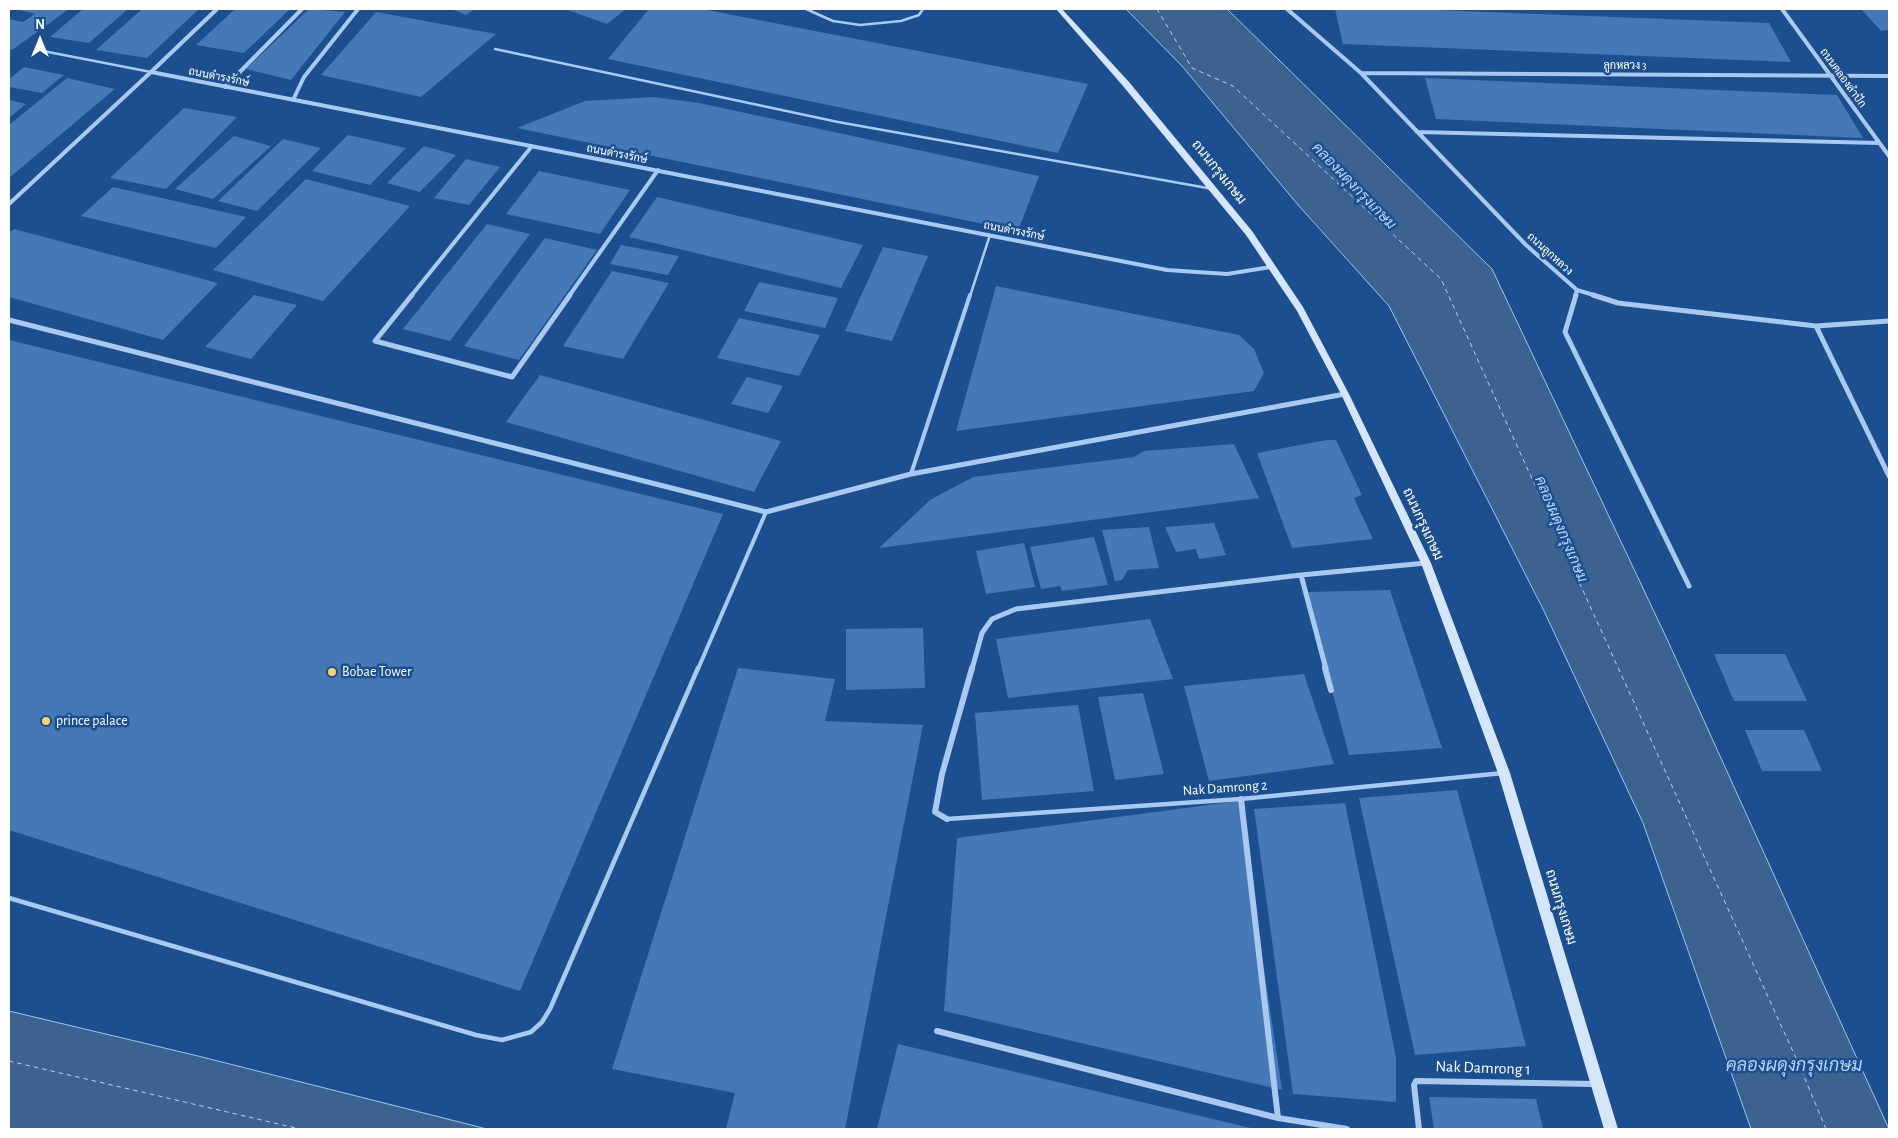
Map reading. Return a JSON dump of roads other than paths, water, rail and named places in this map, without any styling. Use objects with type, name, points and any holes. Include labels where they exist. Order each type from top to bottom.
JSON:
[{"type":"main road","name":"ถนนกรุงเกษม","points":[[1059,9],[1126,84],[1249,233],[1300,309],[1345,394],[1426,563],[1504,773],[1610,1129]]},
{"type":"street","points":[[9,204],[217,9]]},
{"type":"street","points":[[225,87],[302,9]]},
{"type":"street","points":[[293,100],[304,77],[358,9]]},
{"type":"street","name":"ถนนลูกหลวง","points":[[1287,9],[1360,73],[1526,245],[1577,290],[1618,303],[1816,326],[1889,321]]},
{"type":"street","name":"ถนนคลองลำปัก","points":[[1782,9],[1889,156]]},
{"type":"street","name":"ถนนดำรงรักษ์","points":[[150,72],[1167,270],[1227,274],[1271,267]]},
{"type":"street","name":"ลูกหลวง 3","points":[[1360,73],[1889,76]]},
{"type":"street","points":[[1417,132],[1879,143]]},
{"type":"street","points":[[532,146],[375,341],[512,377],[658,170]]},
{"type":"street","points":[[1577,290],[1565,332],[1579,364],[1690,586]]},
{"type":"street","points":[[9,320],[766,512],[911,474],[1345,394]]},
{"type":"street","points":[[1816,326],[1889,476]]},
{"type":"street","points":[[947,819],[935,812],[942,774],[982,633],[992,619],[1016,609],[1301,575],[1426,563]]},
{"type":"street","points":[[1301,575],[1331,690]]},
{"type":"street","points":[[1241,798],[1278,1118]]},
{"type":"street","points":[[937,1030],[1278,1118],[1347,1129]]},
{"type":"street","name":"Nak Damrong 1","points":[[1419,1129],[1414,1085],[1416,1081],[1598,1085]]},
{"type":"lane","points":[[806,9],[834,21],[860,25],[901,21],[919,15],[923,9]]},
{"type":"lane","points":[[495,49],[838,122],[1215,190]]},
{"type":"lane","points":[[43,52],[150,72]]},
{"type":"lane","points":[[911,474],[990,235]]},
{"type":"lane","points":[[9,898],[476,1035],[502,1040],[532,1032],[550,1010],[766,512]]},
{"type":"lane","name":"Nak Damrong 2","points":[[947,819],[1241,798],[1504,773]]},
{"type":"water","name":"คลองผดุงกรุงเกษม","points":[[1126,9],[1227,9],[1492,269],[1667,639],[1889,1129],[1751,1129],[1643,823],[1544,611],[1389,306],[1299,206],[1182,66]]},
{"type":"water","points":[[9,1011],[198,1056],[487,1129],[9,1129]]},
{"type":"place","name":"Bobae Tower","points":[[332,672]]},
{"type":"place","name":"prince palace","points":[[46,721]]}]
